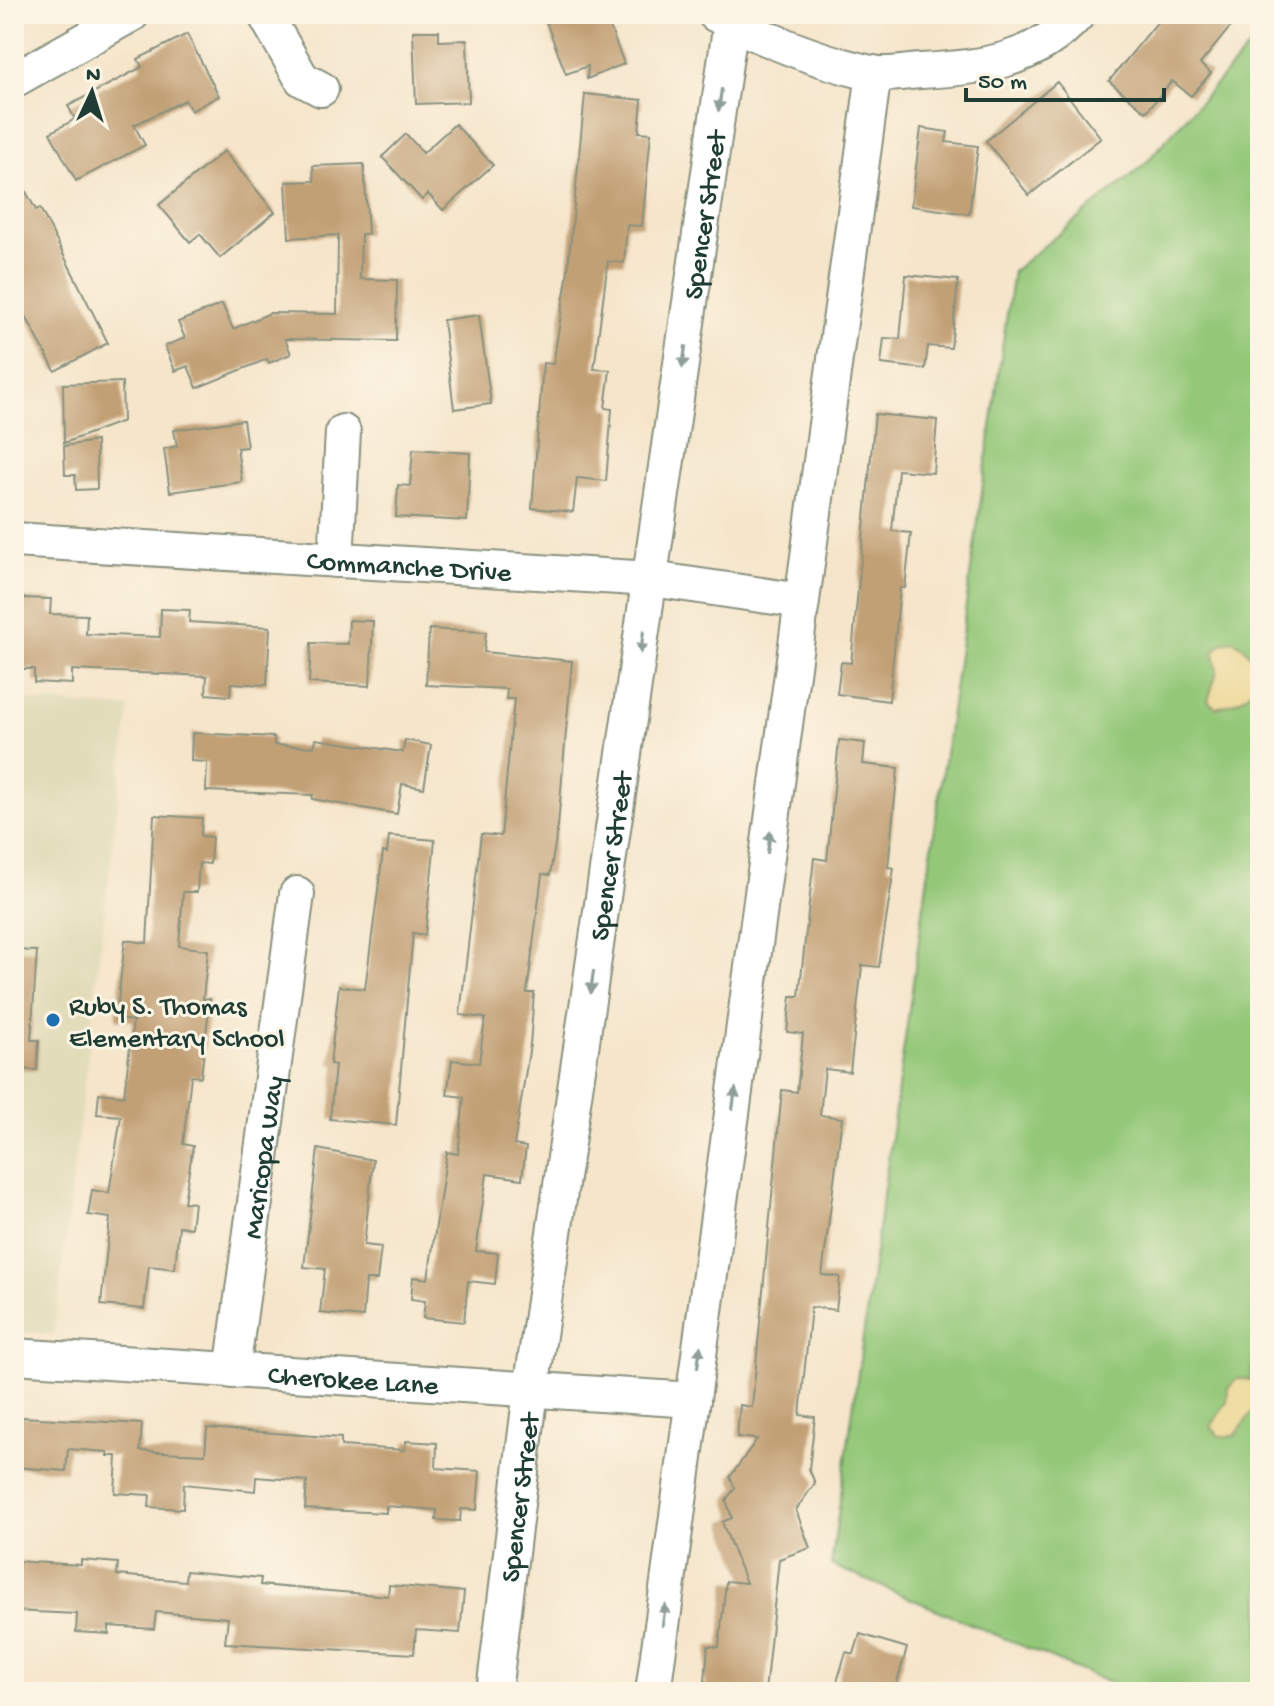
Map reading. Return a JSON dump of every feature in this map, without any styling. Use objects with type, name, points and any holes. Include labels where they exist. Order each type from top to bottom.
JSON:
[{"type":"street","points":[[14,80],[132,14]]},
{"type":"street","points":[[265,14],[302,79],[321,89]]},
{"type":"street","points":[[723,18],[769,41],[874,73],[985,68],[1021,55],[1069,24],[1078,14]]},
{"type":"street","name":"Spencer Street","points":[[494,1692],[531,1390],[652,579],[723,18]]},
{"type":"street","points":[[653,1692],[874,73]]},
{"type":"street","points":[[336,560],[343,432]]},
{"type":"street","name":"Commanche Drive","points":[[14,540],[652,579],[802,601]]},
{"type":"street","name":"Maricopa Way","points":[[232,1371],[297,894]]},
{"type":"street","name":"Cherokee Lane","points":[[14,1356],[693,1400]]},
{"type":"shaded area","name":"Ruby S. Thomas Elementary School","points":[[14,700],[129,708],[54,1334],[14,1332]]},
{"type":"green space","points":[[1260,35],[1260,1692],[1131,1692],[831,1565],[1013,271],[1143,166]]},
{"type":"sand","points":[[1233,640],[1252,657],[1257,668],[1256,685],[1244,697],[1216,708],[1208,701],[1217,671],[1214,652],[1222,643]]},
{"type":"sand","points":[[1260,1362],[1260,1401],[1235,1436],[1219,1436],[1211,1427],[1227,1401],[1228,1388],[1238,1378],[1250,1380],[1252,1368]]},
{"type":"building","points":[[543,14],[605,14],[624,64],[587,79],[588,66],[566,74]]},
{"type":"building","points":[[1164,14],[1241,14],[1200,64],[1211,73],[1191,96],[1172,81],[1146,112],[1109,81]]},
{"type":"building","points":[[413,31],[439,31],[439,41],[467,40],[469,102],[416,104]]},
{"type":"building","points":[[187,34],[219,96],[191,111],[185,100],[134,125],[145,145],[76,181],[50,133],[75,119],[68,106],[142,67],[138,59]]},
{"type":"building","points":[[1057,82],[1101,138],[1029,195],[986,141]]},
{"type":"building","points":[[585,94],[642,100],[639,132],[651,133],[642,226],[627,225],[624,263],[608,261],[594,369],[610,370],[605,408],[612,409],[606,481],[577,478],[573,512],[532,508],[543,363],[553,364],[567,278]]},
{"type":"building","points":[[455,124],[493,165],[443,210],[428,194],[422,200],[382,157],[406,134],[423,153]]},
{"type":"building","points":[[921,128],[948,132],[946,142],[978,146],[969,214],[911,206]]},
{"type":"building","points":[[224,151],[275,212],[220,258],[200,234],[190,242],[159,205]]},
{"type":"building","points":[[364,164],[368,234],[361,234],[360,279],[397,280],[396,341],[285,339],[291,354],[269,363],[267,359],[197,388],[188,366],[175,371],[165,346],[185,338],[178,322],[222,304],[233,329],[270,313],[337,314],[338,235],[289,238],[286,182],[314,181],[313,166]]},
{"type":"building","points":[[14,170],[36,210],[40,208],[108,343],[55,371],[14,294]]},
{"type":"building","points":[[906,275],[958,280],[951,348],[928,346],[925,369],[881,364],[884,338],[900,339]]},
{"type":"building","points":[[479,315],[491,404],[454,409],[443,320]]},
{"type":"building","points":[[122,382],[123,421],[64,443],[63,384]]},
{"type":"building","points":[[875,414],[937,420],[933,473],[898,470],[892,531],[911,533],[905,588],[900,588],[889,701],[837,694],[841,662],[851,663]]},
{"type":"building","points":[[243,420],[247,447],[237,448],[242,482],[170,492],[164,449],[177,446],[174,430]]},
{"type":"building","points":[[96,441],[97,489],[76,490],[75,475],[65,475],[64,446]]},
{"type":"building","points":[[413,449],[470,453],[467,521],[396,517],[398,485],[410,486]]},
{"type":"building","points":[[23,598],[51,599],[50,614],[87,615],[86,634],[160,637],[161,609],[190,610],[189,622],[270,627],[267,685],[231,683],[230,696],[206,694],[207,676],[72,670],[72,684],[34,682],[34,669],[19,669]]},
{"type":"building","points":[[349,620],[373,621],[370,686],[309,683],[311,643],[348,644]]},
{"type":"building","points":[[429,629],[486,632],[484,652],[572,661],[558,826],[550,875],[542,874],[527,993],[534,993],[530,1045],[514,1145],[526,1147],[522,1179],[487,1174],[476,1251],[498,1253],[495,1284],[468,1281],[464,1322],[423,1318],[425,1301],[411,1299],[413,1277],[428,1279],[447,1152],[458,1154],[464,1097],[447,1095],[452,1060],[479,1063],[485,1018],[460,1015],[481,834],[501,836],[514,699],[506,699],[507,689],[426,685]]},
{"type":"building","points":[[192,733],[274,737],[274,745],[314,747],[316,739],[403,752],[405,740],[431,745],[424,788],[402,784],[397,814],[312,799],[313,795],[206,791],[207,762],[191,761]]},
{"type":"building","points":[[839,740],[865,743],[863,764],[898,768],[888,867],[894,868],[879,967],[862,965],[850,1072],[825,1069],[820,1115],[842,1118],[822,1275],[840,1277],[836,1310],[811,1307],[800,1415],[815,1417],[809,1469],[815,1483],[796,1510],[810,1548],[779,1559],[765,1692],[704,1692],[708,1646],[719,1647],[726,1581],[746,1583],[722,1522],[732,1518],[726,1500],[735,1488],[730,1477],[757,1439],[737,1437],[740,1405],[752,1407],[782,1090],[797,1092],[803,1034],[787,1032],[791,996],[799,996],[814,858],[827,860]]},
{"type":"building","points":[[154,815],[202,818],[201,836],[212,837],[210,864],[199,863],[197,892],[183,892],[179,946],[208,950],[203,999],[210,999],[201,1077],[191,1076],[183,1144],[193,1146],[184,1202],[194,1203],[191,1228],[179,1226],[175,1269],[149,1266],[144,1309],[101,1305],[110,1218],[88,1215],[92,1190],[109,1193],[121,1116],[97,1114],[99,1093],[124,1096],[133,1021],[116,1019],[125,940],[147,943]]},
{"type":"building","points":[[389,836],[435,840],[425,935],[413,933],[396,1125],[330,1119],[335,1065],[330,1064],[339,986],[365,989],[383,852],[387,853]]},
{"type":"building","points":[[14,950],[37,951],[31,1040],[39,1040],[37,1070],[14,1069]]},
{"type":"building","points":[[318,1149],[373,1160],[364,1245],[381,1247],[377,1280],[366,1280],[363,1317],[320,1313],[325,1269],[304,1267]]},
{"type":"building","points":[[22,1417],[142,1424],[140,1451],[205,1454],[207,1428],[341,1438],[341,1446],[405,1450],[406,1441],[437,1443],[436,1468],[480,1471],[477,1510],[461,1509],[460,1521],[436,1520],[437,1510],[386,1506],[386,1513],[305,1509],[307,1481],[256,1477],[255,1491],[184,1484],[183,1509],[149,1507],[150,1495],[115,1493],[117,1456],[108,1456],[108,1452],[68,1449],[66,1471],[14,1467],[14,1425],[22,1425]]},
{"type":"building","points":[[81,1560],[118,1563],[117,1575],[185,1581],[186,1571],[261,1578],[260,1585],[388,1596],[389,1585],[464,1592],[460,1633],[416,1630],[414,1654],[225,1643],[228,1618],[156,1612],[154,1629],[109,1626],[109,1634],[76,1632],[77,1614],[14,1611],[14,1561],[81,1565]]},
{"type":"building","points":[[860,1634],[907,1648],[894,1692],[834,1692],[846,1652],[854,1654]]},
{"type":"place","name":"Ruby S. Thomas Elementary School","points":[[53,1020]]}]
